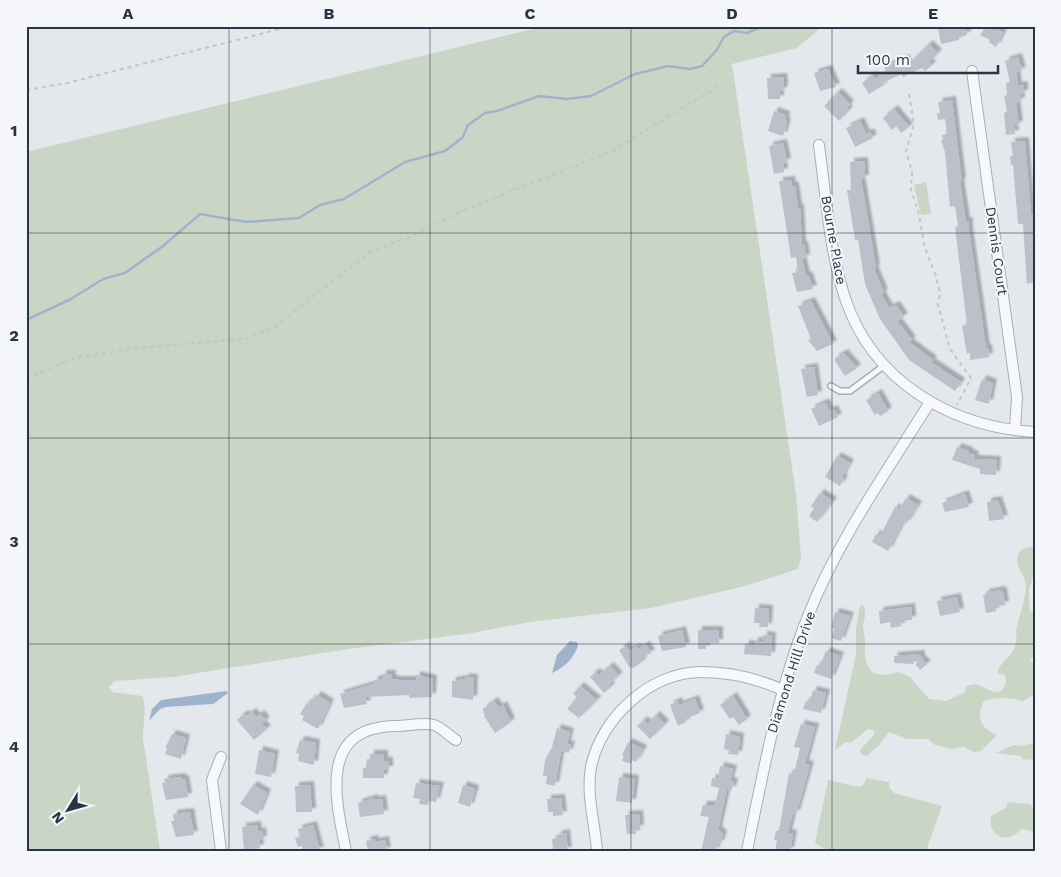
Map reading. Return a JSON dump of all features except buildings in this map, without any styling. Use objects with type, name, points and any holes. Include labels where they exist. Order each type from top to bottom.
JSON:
[{"type":"street","name":"Dennis Court","points":[[972,71],[1017,396],[1015,430]]},
{"type":"street","name":"Bourne Place","points":[[819,145],[834,251],[841,284],[859,328],[886,364],[912,390],[952,414],[989,426],[1035,432]]},
{"type":"street","name":"Diamond Hill Drive","points":[[746,851],[770,739],[783,690],[805,624],[826,575],[843,543],[930,402]]},
{"type":"street","points":[[597,851],[590,801],[591,767],[602,738],[610,724],[631,700],[644,691],[671,678],[700,672],[748,678],[783,690]]},
{"type":"street","points":[[346,851],[337,810],[336,769],[348,742],[376,726],[434,725],[456,740]]},
{"type":"street","points":[[221,757],[212,780],[221,851]]},
{"type":"lane","points":[[831,386],[840,391],[850,391],[886,364]]},
{"type":"path","points":[[26,90],[67,83],[292,26]]},
{"type":"path","points":[[26,378],[75,358],[137,348],[246,339],[273,328],[371,251],[410,237],[462,211],[612,151],[722,84]]},
{"type":"path","points":[[909,94],[914,124],[906,151],[912,172],[911,190],[918,210],[925,248],[936,276],[940,293],[938,305],[950,349],[971,378],[952,414]]},
{"type":"green space","points":[[545,26],[823,26],[797,48],[732,64],[796,494],[801,558],[798,569],[745,586],[651,608],[530,622],[472,633],[349,649],[173,677],[115,681],[109,687],[112,692],[142,696],[143,699],[145,709],[143,738],[160,851],[26,851],[26,152]]},
{"type":"green space","points":[[926,182],[931,214],[921,215],[914,185]]},
{"type":"green space","points":[[1035,546],[1035,569],[1029,591],[1030,611],[1035,612],[1035,656],[1030,660],[1035,666],[1035,694],[1023,701],[997,698],[983,702],[980,713],[981,722],[987,730],[997,735],[981,751],[974,752],[964,747],[951,749],[935,745],[928,739],[907,739],[889,732],[867,756],[861,755],[860,750],[875,734],[873,730],[868,729],[851,743],[846,742],[835,750],[856,654],[856,630],[860,605],[864,606],[865,611],[863,626],[865,658],[870,670],[874,673],[888,675],[898,672],[910,677],[929,699],[946,701],[965,692],[966,687],[971,685],[979,685],[990,691],[1000,692],[1006,678],[1005,675],[997,673],[1015,646],[1017,626],[1026,590],[1025,580],[1017,563],[1018,554],[1022,549]]},
{"type":"green space","points":[[1035,742],[1035,759],[1023,760],[1021,756],[996,753],[1014,745],[1024,746]]},
{"type":"green space","points":[[866,778],[889,782],[889,787],[894,793],[942,806],[926,851],[828,851],[815,843],[828,780],[859,787],[864,784]]},
{"type":"green space","points":[[1008,802],[1030,804],[1035,810],[1035,832],[1021,829],[1011,837],[996,834],[992,829],[991,816],[1006,808]]},
{"type":"water","points":[[570,641],[577,642],[578,646],[574,655],[565,665],[552,673],[557,655]]},
{"type":"water","points":[[226,691],[228,693],[213,704],[166,707],[160,709],[149,721],[152,709],[161,700]]},
{"type":"waterway","points":[[26,320],[71,299],[103,279],[125,273],[163,246],[200,214],[246,222],[299,218],[320,205],[344,199],[405,162],[445,151],[463,137],[468,125],[485,113],[497,111],[539,96],[567,99],[591,96],[635,74],[668,66],[690,69],[702,66],[716,51],[724,37],[734,31],[747,33],[763,26]]}]
